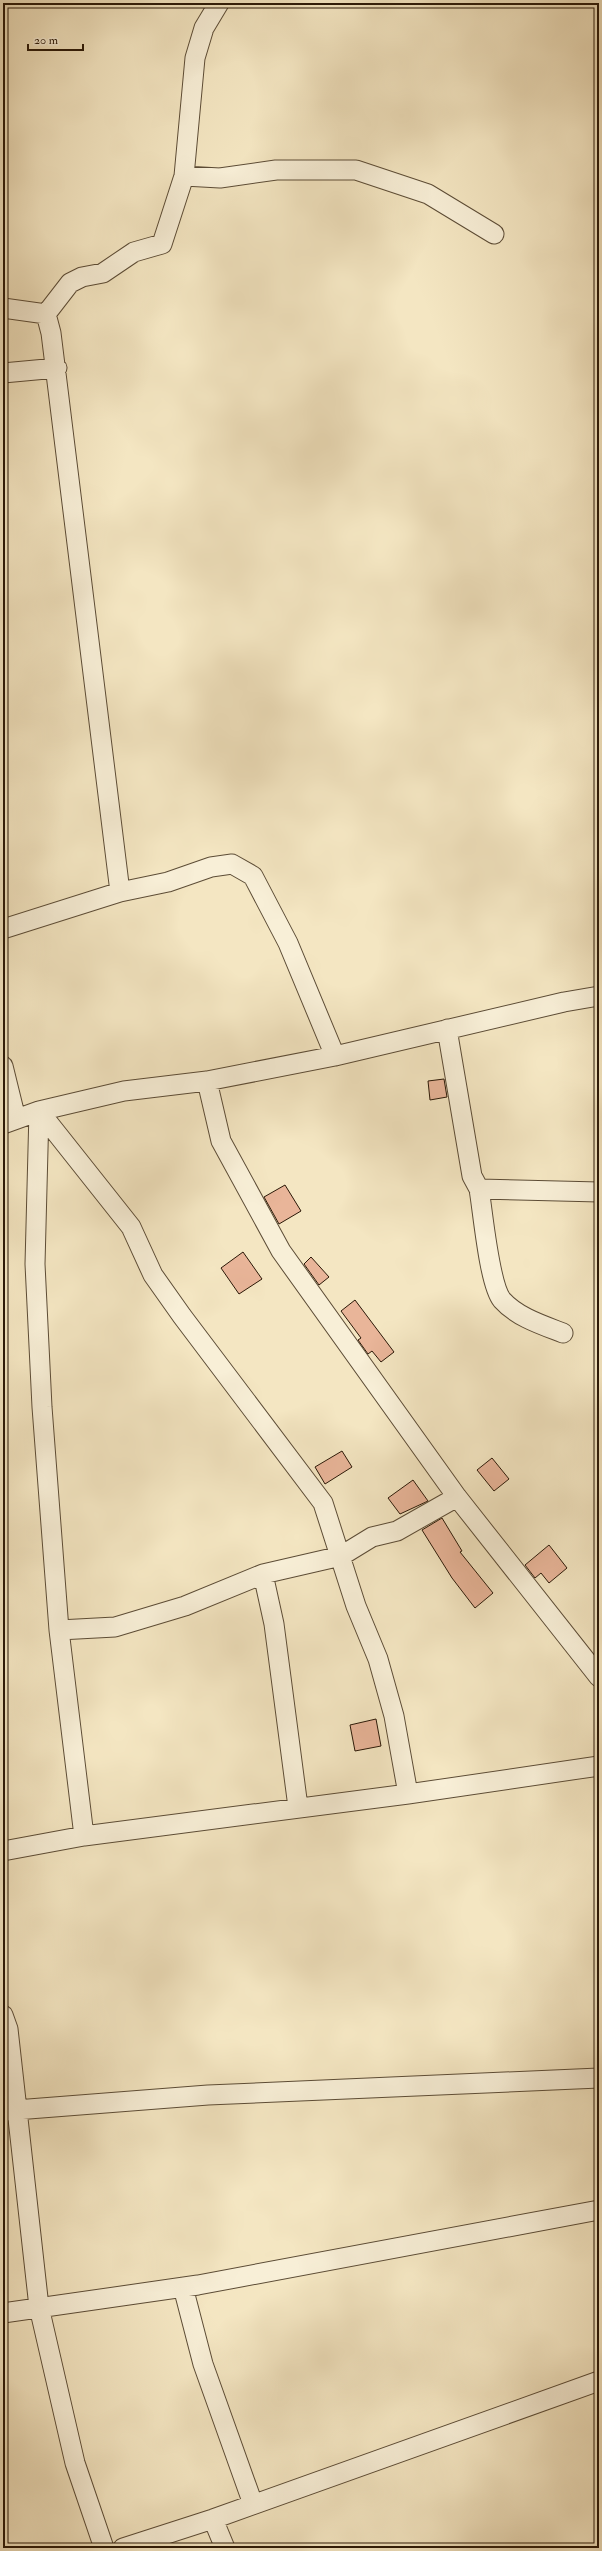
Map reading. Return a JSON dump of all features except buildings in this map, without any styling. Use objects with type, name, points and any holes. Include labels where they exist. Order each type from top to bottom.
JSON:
[{"type":"street","points":[[120,892],[57,368],[46,314],[70,283],[82,277],[103,273],[134,252],[162,244],[184,176],[195,58],[204,28],[220,3]]},
{"type":"street","points":[[184,176],[220,178],[276,170],[356,170],[428,194],[494,234]]},
{"type":"street","points":[[3,308],[46,314]]},
{"type":"street","points":[[3,373],[57,368]]},
{"type":"street","points":[[3,929],[120,892],[168,882],[211,867],[232,864],[253,876],[288,943],[335,1056]]},
{"type":"street","points":[[3,1066],[9,1122],[39,1111],[124,1091],[207,1081],[335,1056],[564,1002],[599,996]]},
{"type":"street","points":[[447,1029],[472,1176],[479,1189],[494,1282],[501,1299],[513,1310],[533,1321],[563,1333]]},
{"type":"street","points":[[207,1081],[221,1141],[281,1251],[457,1497],[599,1677]]},
{"type":"street","points":[[39,1111],[131,1227],[153,1275],[182,1316],[323,1503],[356,1606],[378,1659],[394,1716],[408,1794]]},
{"type":"street","points":[[39,1111],[36,1264],[42,1407],[59,1630],[84,1836]]},
{"type":"street","points":[[479,1189],[599,1192]]},
{"type":"street","points":[[59,1630],[115,1627],[185,1606],[263,1574],[341,1556],[372,1537],[397,1531],[457,1497]]},
{"type":"street","points":[[263,1574],[274,1624],[298,1807]]},
{"type":"street","points":[[3,1851],[84,1836],[298,1807],[408,1794],[599,1766]]},
{"type":"street","points":[[3,2015],[8,2029],[10,2111],[39,2307],[75,2464],[104,2548]]},
{"type":"street","points":[[10,2111],[208,2095],[599,2078]]},
{"type":"street","points":[[3,2313],[183,2287],[599,2210]]},
{"type":"street","points":[[183,2287],[203,2364],[253,2504]]},
{"type":"street","points":[[123,2548],[213,2519],[599,2381]]},
{"type":"street","points":[[213,2519],[225,2548]]}]
